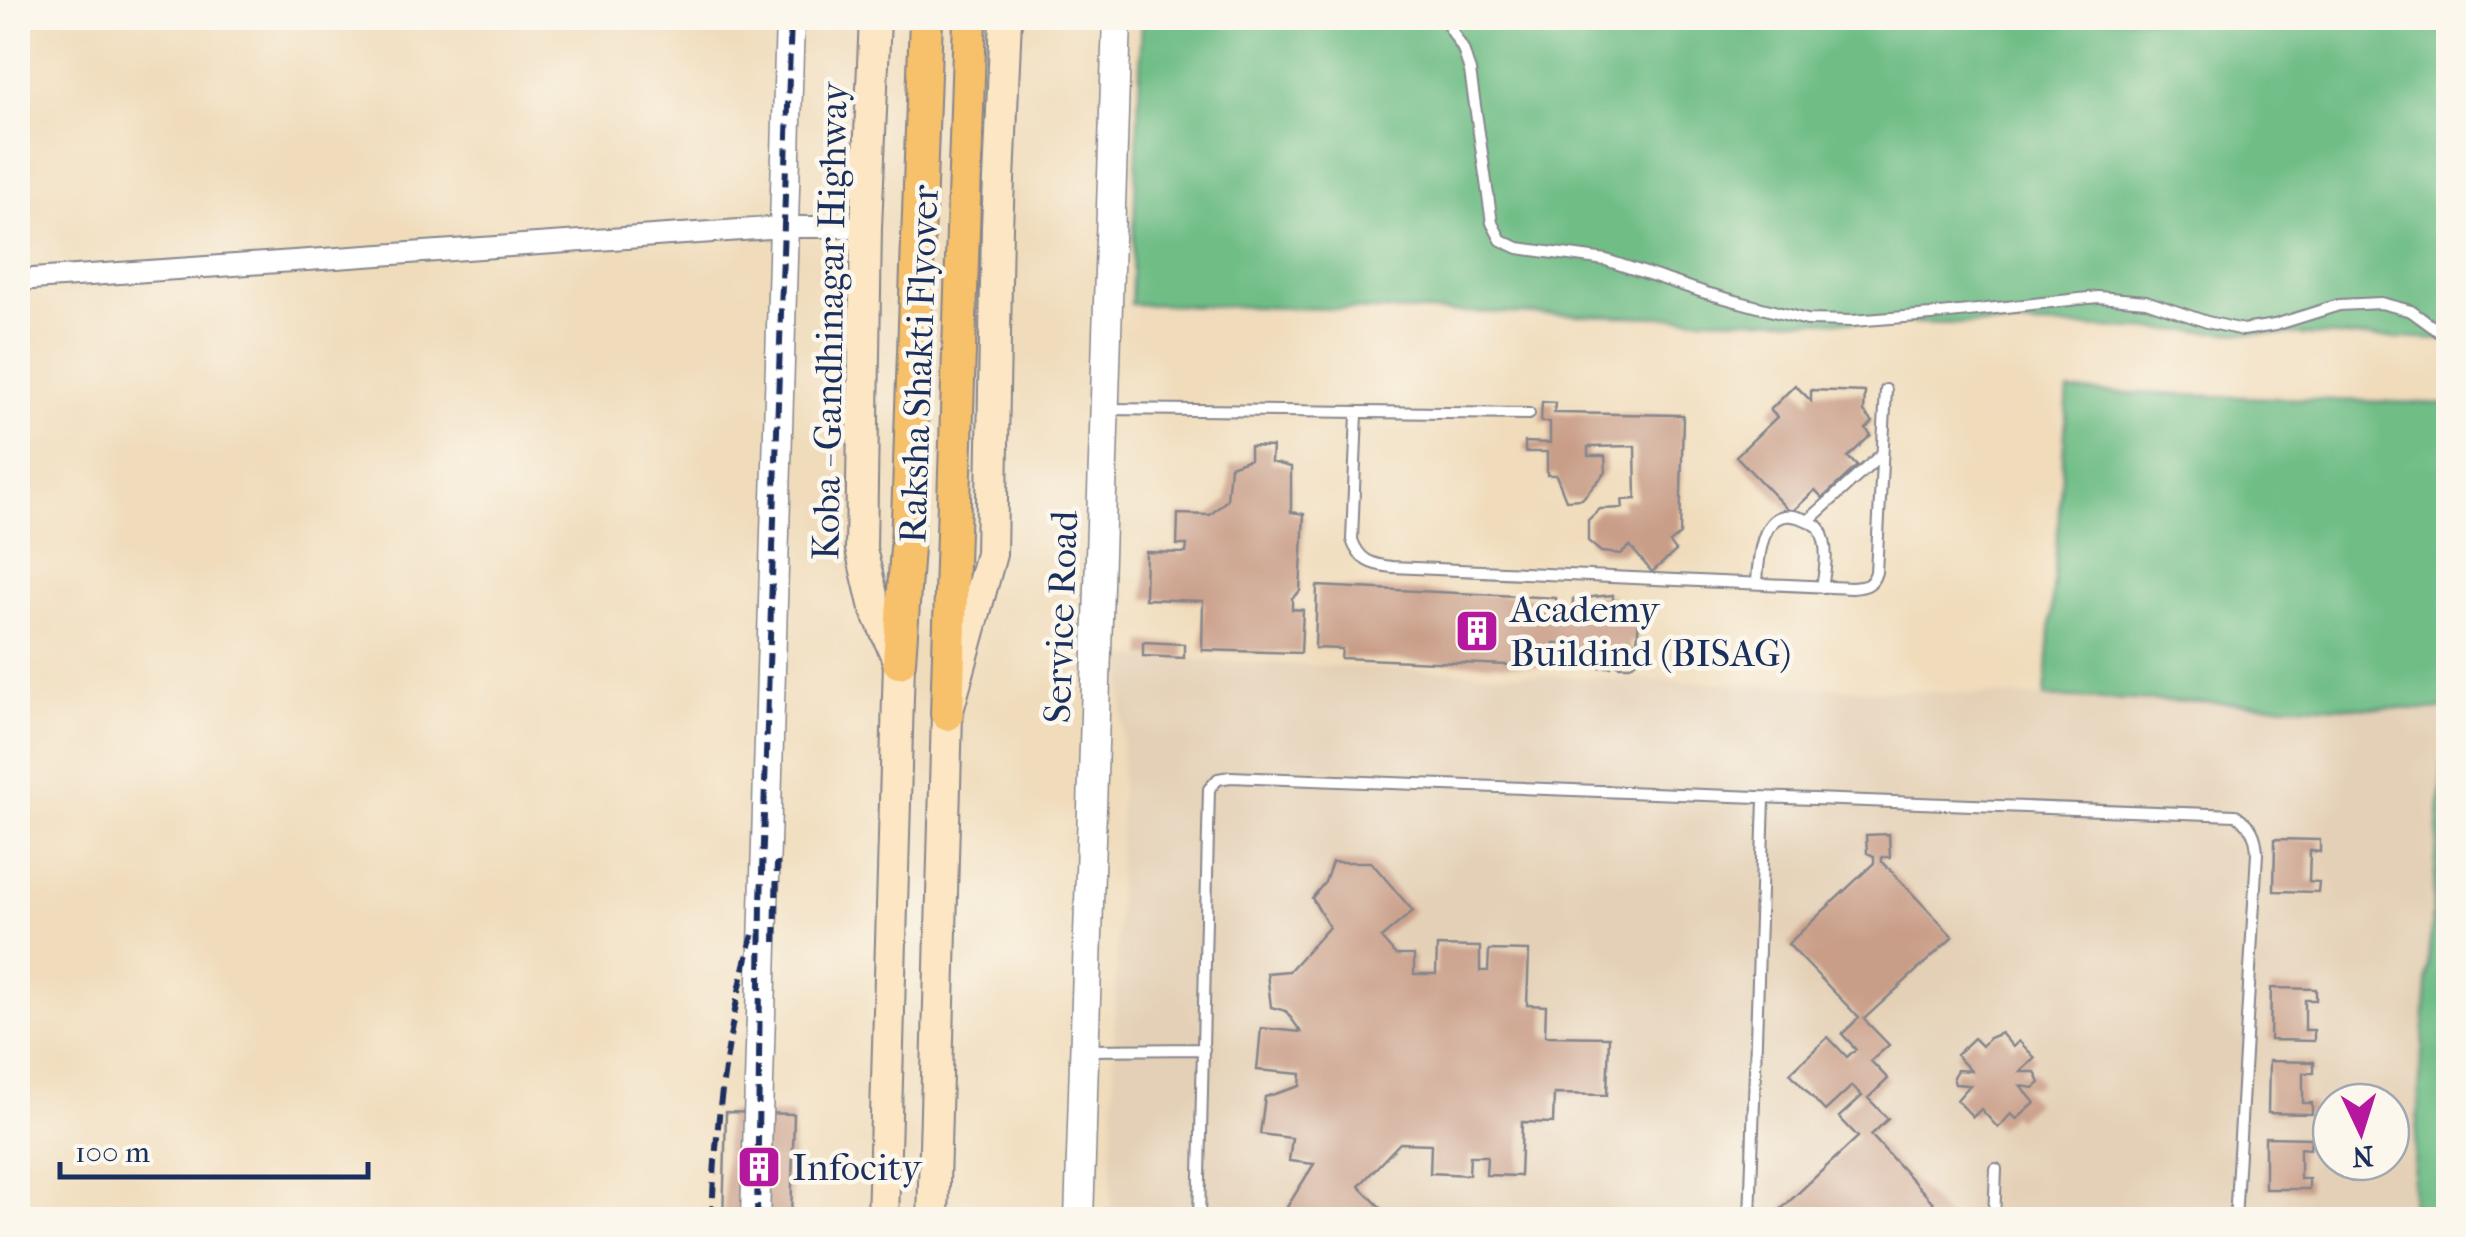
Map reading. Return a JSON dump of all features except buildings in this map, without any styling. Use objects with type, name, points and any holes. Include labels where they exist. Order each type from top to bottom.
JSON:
[{"type":"main road","name":"Koba - Gandhinagar Highway","points":[[875,18],[866,227],[861,549],[874,604],[900,662],[883,1220]]},
{"type":"main road","name":"Raksha Shakti Flyover","points":[[900,662],[926,18]]},
{"type":"main road","name":"Raksha Shakti Flyover","points":[[947,714],[970,18]]},
{"type":"main road","points":[[932,1220],[947,714],[991,554],[996,227],[1006,18]]},
{"type":"street","points":[[755,1220],[790,18]]},
{"type":"street","name":"Service Road","points":[[1079,1220],[1117,18]]},
{"type":"street","points":[[18,280],[784,228],[866,227]]},
{"type":"lane","points":[[1444,18],[1463,49],[1470,71],[1492,223],[1501,240],[1518,248],[1606,260],[1706,293],[1807,320],[1931,315],[2098,297],[2146,301],[2243,330],[2275,325],[2339,305],[2381,303],[2410,311],[2448,338]]},
{"type":"lane","points":[[1357,413],[1352,540],[1356,552],[1366,561],[1392,567],[1852,588],[1866,587],[1873,581],[1886,390]]},
{"type":"lane","points":[[1106,409],[1529,414]]},
{"type":"lane","points":[[1809,520],[1883,453]]},
{"type":"lane","points":[[1757,583],[1760,540],[1765,528],[1794,517],[1809,520],[1824,536],[1826,566],[1822,586]]},
{"type":"lane","points":[[1199,1220],[1210,789],[1218,780],[1230,776],[2236,815],[2250,824],[2257,853],[2235,1220]]},
{"type":"lane","points":[[1750,1220],[1764,798]]},
{"type":"lane","points":[[1085,1050],[1204,1049]]},
{"type":"lane","points":[[1994,1220],[1996,1169]]},
{"type":"shaded area","points":[[1124,657],[2045,697],[2447,709],[2448,1219],[1110,1220]]},
{"type":"green space","points":[[1142,18],[2448,18],[2448,340],[1131,304]]},
{"type":"green space","points":[[2068,391],[2448,404],[2448,1219],[2410,1219],[2447,710],[2045,697]]},
{"type":"railway","points":[[757,1220],[761,903],[791,18]]},
{"type":"railway","points":[[775,942],[777,862]]},
{"type":"railway","points":[[712,1220],[724,1076],[753,935]]},
{"type":"place","name":"Academy Buildind (BISAG)","points":[[1477,631]]},
{"type":"place","name":"Infocity","points":[[759,1167]]}]
